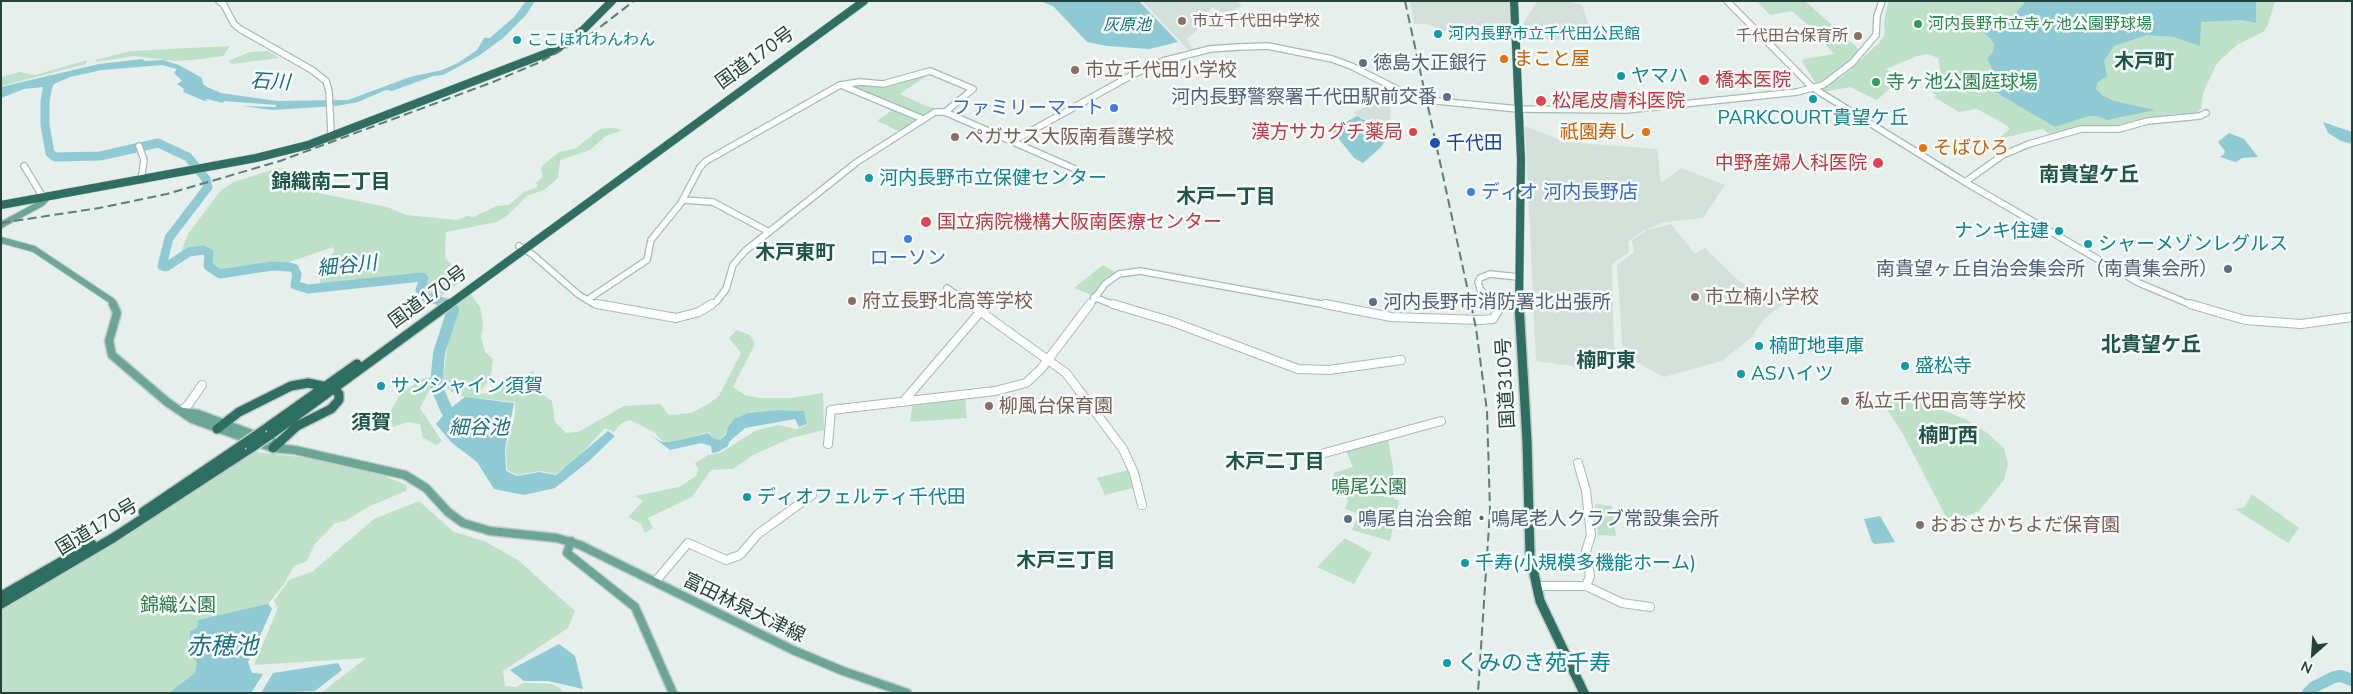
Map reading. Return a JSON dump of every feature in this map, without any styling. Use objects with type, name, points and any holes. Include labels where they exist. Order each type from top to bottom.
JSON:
[{"type":"highway","points":[[1,205],[272,155],[333,135],[555,50],[578,34],[612,1]]},
{"type":"highway","name":"国道170号","points":[[522,247],[857,1]]},
{"type":"highway","name":"国道170号","points":[[1,604],[114,538],[246,447],[864,1]]},
{"type":"highway","name":"国道310号","points":[[1514,1],[1521,160],[1518,277],[1527,441],[1530,555],[1543,609],[1584,693]]},
{"type":"highway","points":[[219,427],[239,412],[291,386],[308,384],[329,387],[339,394],[336,404],[297,426],[275,446]]},
{"type":"highway","name":"国道170号","points":[[1,596],[141,514],[246,447]]},
{"type":"main road","points":[[1,225],[42,204],[44,198]]},
{"type":"main road","name":"富田林泉大津線","points":[[1,240],[34,249],[112,301],[117,313],[109,340],[112,354],[167,402],[192,419],[275,446],[412,478],[426,488],[454,517],[471,526],[572,542],[810,658],[907,693]]},
{"type":"main road","points":[[572,542],[566,549],[567,553],[635,608],[673,693]]},
{"type":"street","points":[[219,1],[224,5],[234,24],[240,29],[312,70],[326,81],[329,91],[330,121],[333,135]]},
{"type":"street","points":[[1727,1],[1813,88],[1965,182],[2140,283],[2172,298],[2209,311],[2245,320],[2301,324],[2352,317]]},
{"type":"street","points":[[1013,142],[1134,74],[1163,61],[1204,51],[1238,47],[1268,46],[1332,59],[1351,66],[1417,99],[1518,109],[1626,110],[1779,95],[1824,84],[1852,63],[1876,35],[1877,16],[1882,1]]},
{"type":"street","points":[[587,300],[647,260],[651,240],[683,200],[700,167],[711,157],[812,103],[840,85],[860,82],[883,84],[930,71],[973,89],[945,112]]},
{"type":"street","points":[[840,85],[923,120]]},
{"type":"street","points":[[522,247],[587,300],[605,307],[669,318],[699,312],[716,302],[722,295],[730,271],[738,258],[857,162],[935,112],[945,112],[1075,169]]},
{"type":"street","points":[[1965,182],[2003,155],[2028,144],[2081,129],[2119,129],[2148,121],[2200,116],[2206,113]]},
{"type":"street","points":[[139,147],[144,160],[141,180]]},
{"type":"street","points":[[24,166],[44,198]]},
{"type":"street","points":[[683,200],[713,202],[769,232]]},
{"type":"street","points":[[828,444],[831,410],[1014,387],[1034,377],[1105,284],[1112,278],[1129,272],[1140,270],[1391,317],[1489,320],[1496,316],[1498,308],[1480,289],[1478,282],[1480,278],[1490,274],[1518,277]]},
{"type":"street","points":[[947,288],[1066,373],[1079,388],[1123,450],[1134,473],[1142,505]]},
{"type":"street","points":[[1094,297],[1124,309],[1173,322],[1298,369],[1328,370],[1401,360]]},
{"type":"street","points":[[903,402],[981,312]]},
{"type":"street","points":[[182,411],[202,385]]},
{"type":"street","points":[[1321,454],[1440,421]]},
{"type":"street","points":[[1578,463],[1586,490],[1591,535],[1586,551],[1590,576],[1586,586]]},
{"type":"street","points":[[655,582],[688,543],[726,560],[740,555],[758,534],[812,496]]},
{"type":"street","points":[[1537,586],[1586,586],[1622,604],[1650,607]]},
{"type":"shaded area","name":"市立千代田中学校","points":[[1142,1],[1237,1],[1242,6],[1226,14],[1211,7],[1200,28],[1187,39],[1193,50],[1189,51]]},
{"type":"shaded area","points":[[1410,1],[1510,1],[1512,30],[1510,35],[1472,35],[1447,32],[1428,24],[1414,24]]},
{"type":"shaded area","points":[[1537,1],[1567,1],[1582,5],[1591,39],[1551,40],[1522,36],[1522,26]]},
{"type":"shaded area","points":[[1389,95],[1392,133],[1353,113],[1380,99]]},
{"type":"shaded area","points":[[1525,126],[1566,142],[1657,149],[1661,183],[1681,168],[1725,185],[1703,218],[1665,222],[1643,231],[1628,242],[1629,252],[1612,264],[1614,347],[1623,365],[1581,360],[1579,367],[1536,361]]},
{"type":"shaded area","name":"市立楠小学校","points":[[1671,224],[1695,254],[1705,248],[1739,281],[1779,301],[1789,285],[1785,303],[1765,318],[1751,338],[1722,361],[1664,377],[1623,355],[1617,265],[1634,252],[1632,240],[1647,230]]},
{"type":"green space","points":[[1757,1],[1805,1],[1860,50],[1849,62],[1824,82],[1817,85],[1802,62],[1804,59],[1834,54],[1809,26],[1792,11],[1770,15]]},
{"type":"green space","points":[[1888,1],[2275,1],[2268,25],[2263,32],[2237,45],[2217,63],[2203,93],[2201,109],[2197,113],[2158,116],[2114,126],[2090,126],[2053,136],[2042,129],[1998,139],[2010,129],[2003,123],[1977,109],[1959,112],[1934,97],[1937,96],[1930,90],[1934,84],[1929,80],[1941,75],[1938,58],[1928,54],[1917,56],[1886,69],[1902,78],[1877,100],[1850,87],[1823,92],[1821,88],[1842,77],[1879,43],[1885,34],[1884,22]]},
{"type":"green space","points":[[230,46],[223,56],[193,60],[174,61],[134,56],[96,62],[95,60],[130,51]]},
{"type":"green space","points":[[268,51],[279,58],[232,64],[228,61],[250,52]]},
{"type":"green space","points":[[87,60],[86,64],[1,86],[1,77],[20,72],[35,75]]},
{"type":"green space","points":[[929,74],[900,94],[926,106],[943,110],[923,117],[846,85],[883,86]]},
{"type":"green space","points":[[893,109],[919,120],[901,132],[877,121]]},
{"type":"green space","points":[[600,129],[620,129],[620,131],[606,136],[590,150],[560,160],[558,178],[544,190],[527,196],[508,215],[497,222],[446,232],[445,258],[466,278],[437,299],[427,296],[423,288],[427,278],[423,276],[320,287],[320,276],[334,251],[333,247],[281,265],[226,273],[211,266],[211,252],[203,249],[183,254],[182,250],[188,234],[221,190],[234,182],[278,168],[284,169],[289,176],[303,181],[319,193],[387,207],[407,215],[456,220],[467,216],[473,217],[497,206],[509,205],[524,192],[536,188],[538,185],[535,183],[543,177],[542,166],[559,152],[575,149]]},
{"type":"green space","points":[[1103,265],[1115,272],[1115,275],[1094,296],[1074,288]]},
{"type":"green space","points":[[470,293],[480,307],[483,324],[481,338],[485,352],[493,359],[491,377],[480,392],[483,394],[497,389],[500,385],[523,387],[527,373],[534,371],[530,386],[552,401],[555,422],[566,433],[578,432],[624,406],[660,404],[669,415],[691,413],[707,405],[719,396],[741,353],[729,338],[737,330],[750,335],[755,344],[733,387],[745,395],[758,398],[791,398],[823,393],[824,430],[791,438],[753,455],[733,469],[711,470],[692,497],[648,518],[653,528],[645,533],[641,524],[628,517],[643,501],[635,496],[679,487],[696,476],[698,469],[695,463],[708,455],[720,453],[757,430],[778,425],[797,429],[807,425],[804,411],[778,410],[748,413],[734,419],[720,440],[711,437],[710,432],[675,441],[662,441],[654,432],[630,420],[622,423],[614,432],[605,428],[578,457],[556,474],[539,471],[517,475],[507,470],[506,449],[515,414],[515,402],[465,397],[452,392],[442,383],[450,331],[457,312],[454,305]]},
{"type":"green space","points":[[431,377],[431,387],[420,408],[442,441],[436,445],[423,438],[420,424],[408,422],[393,427],[389,414],[401,393],[424,378]]},
{"type":"green space","points":[[965,397],[967,418],[910,422],[913,402]]},
{"type":"green space","points":[[1884,397],[1902,397],[1935,407],[1967,420],[1986,432],[2004,448],[2008,464],[2004,480],[1978,512],[1955,520],[1947,519],[1903,434],[1884,405]]},
{"type":"green space","name":"鳴尾公園","points":[[1388,439],[1393,467],[1394,499],[1399,500],[1390,541],[1352,530],[1359,514],[1345,509],[1348,501],[1333,473],[1353,467],[1346,451]]},
{"type":"green space","name":"錦織公園","points":[[255,452],[318,459],[387,475],[386,477],[407,485],[406,491],[370,506],[345,521],[335,523],[314,545],[307,561],[294,566],[284,584],[268,604],[272,609],[248,662],[252,673],[263,674],[251,693],[1,693],[1,610]]},
{"type":"green space","points":[[1131,469],[1137,487],[1105,495],[1097,478]]},
{"type":"green space","points":[[2252,494],[2299,528],[2288,543],[2235,509],[2245,507]]},
{"type":"green space","name":"錦織公園","points":[[419,501],[454,532],[484,541],[518,560],[575,611],[568,628],[503,671],[505,686],[516,687],[523,683],[552,684],[561,689],[562,692],[570,693],[321,693],[366,658],[254,665],[278,608],[274,601],[289,580],[312,572],[374,519]]},
{"type":"green space","points":[[1595,504],[1612,506],[1616,536],[1598,535]]},
{"type":"green space","points":[[1345,538],[1372,553],[1354,584],[1317,567]]},
{"type":"water","points":[[526,1],[535,1],[526,15],[503,38],[480,55],[443,75],[433,76],[392,91],[386,90],[358,102],[336,106],[272,110],[242,106],[276,107],[276,105],[224,101],[223,103],[207,99],[205,100],[209,101],[205,101],[183,92],[184,89],[177,84],[182,81],[174,73],[177,69],[162,65],[102,70],[70,77],[54,84],[51,90],[45,92],[43,87],[24,89],[1,98],[1,87],[99,64],[143,59],[144,61],[163,60],[179,65],[202,78],[203,84],[207,87],[221,93],[277,101],[348,100],[410,77],[442,70],[458,63],[477,50],[484,38],[490,38],[514,17]]},
{"type":"water","name":"灰原池","points":[[1040,1],[1139,1],[1178,42],[1149,49],[1107,46],[1087,42],[1053,6]]},
{"type":"water","points":[[2026,1],[2256,1],[2256,23],[2242,20],[2201,22],[2200,46],[2174,37],[2147,35],[2114,46],[2104,61],[2107,76],[2097,83],[2096,89],[2102,95],[2114,101],[2155,110],[2107,120],[2097,116],[2089,116],[2055,127],[1975,80],[1979,76],[1990,72],[1992,68],[1987,59],[1993,52],[1994,45],[1991,39],[1966,17],[1981,23],[2003,23],[2014,15]]},
{"type":"water","points":[[1357,116],[1391,134],[1380,148],[1363,163],[1354,158],[1332,130]]},
{"type":"water","points":[[2323,122],[2352,132],[2352,144],[2341,141],[2328,133]]},
{"type":"water","points":[[2229,133],[2244,139],[2258,157],[2242,158],[2236,162],[2220,157],[2225,151],[2218,142]]},
{"type":"water","name":"細谷池","points":[[465,397],[514,403],[505,449],[506,471],[517,476],[539,472],[556,475],[608,431],[615,436],[589,461],[555,488],[524,495],[494,489],[477,462],[452,443],[436,424],[447,411]]},
{"type":"water","points":[[778,410],[804,411],[807,424],[799,427],[795,419],[745,428],[729,442],[728,446],[712,453],[711,446],[701,443],[670,450],[652,436],[662,442],[709,433],[711,437],[720,440],[726,435],[728,427],[734,419],[748,413]]},
{"type":"water","points":[[1880,516],[1895,542],[1875,544],[1872,542],[1864,519]]},
{"type":"water","name":"赤穂池","points":[[268,604],[272,609],[248,662],[252,673],[263,674],[251,693],[169,693],[195,673],[197,663],[191,654],[190,631],[197,628],[198,620]]},
{"type":"water","points":[[559,644],[575,656],[583,689],[548,681],[524,681],[510,670]]},
{"type":"water","points":[[338,663],[342,670],[315,691],[261,693],[273,673]]},
{"type":"waterway","name":"細谷川","points":[[49,80],[45,101],[45,125],[50,153],[55,157],[100,156],[158,143],[188,157],[206,179],[208,187],[169,238],[162,266],[166,267],[189,252],[203,250],[209,253],[208,266],[220,274],[272,266],[290,267],[294,268],[297,274],[295,285],[308,289],[422,277],[424,279],[420,290],[425,297],[447,303],[449,306]]},
{"type":"waterway","name":"細谷川","points":[[448,304],[453,310],[439,353],[436,386],[447,411],[457,420]]},
{"type":"waterway","points":[[2308,693],[2314,687],[2334,677],[2341,676],[2352,680]]},
{"type":"railway","points":[[1,223],[99,208],[167,194],[280,161],[493,82],[538,63],[591,34],[634,1]]},
{"type":"railway","points":[[1405,1],[1476,328],[1487,411],[1490,510],[1478,693]]},
{"type":"place","name":"市立千代田中学校","points":[[1182,21]]},
{"type":"place","name":"河内長野市立寺ヶ池公園野球場","points":[[1918,24]]},
{"type":"place","name":"河内長野市立千代田公民館","points":[[1438,34]]},
{"type":"place","name":"千代田台保育所","points":[[1858,36]]},
{"type":"place","name":"ここほれわんわん","points":[[517,40]]},
{"type":"place","name":"まこと屋","points":[[1504,59]]},
{"type":"place","name":"徳島大正銀行","points":[[1363,63]]},
{"type":"place","name":"市立千代田小学校","points":[[1075,70]]},
{"type":"place","name":"ヤマハ","points":[[1621,76]]},
{"type":"place","name":"橋本医院","points":[[1704,80]]},
{"type":"place","name":"寺ヶ池公園庭球場","points":[[1876,82]]},
{"type":"place","name":"河内長野警察署千代田駅前交番","points":[[1447,97]]},
{"type":"place","name":"PARKCOURT貴望ケ丘","points":[[1813,99]]},
{"type":"place","name":"松尾皮膚科医院","points":[[1541,101]]},
{"type":"place","name":"ファミリーマート","points":[[1114,108]]},
{"type":"place","name":"漢方サカグチ薬局","points":[[1413,132]]},
{"type":"place","name":"祇園寿し","points":[[1646,132]]},
{"type":"place","name":"ぺガサス大阪南看護学校","points":[[955,137]]},
{"type":"place","name":"千代田","points":[[1435,143]]},
{"type":"place","name":"そばひろ","points":[[1923,148]]},
{"type":"place","name":"中野産婦人科医院","points":[[1878,163]]},
{"type":"place","name":"河内長野市立保健センター","points":[[869,178]]},
{"type":"place","name":"ディオ 河内長野店","points":[[1471,192]]},
{"type":"place","name":"国立病院機構大阪南医療センター","points":[[926,222]]},
{"type":"place","name":"ナンキ住建","points":[[2059,231]]},
{"type":"place","name":"ローソン","points":[[908,239]]},
{"type":"place","name":"シャーメゾンレグルス","points":[[2088,244]]},
{"type":"place","name":"南貴望ヶ丘自治会集会所（南貴集会所）","points":[[2228,269]]},
{"type":"place","name":"市立楠小学校","points":[[1695,297]]},
{"type":"place","name":"府立長野北高等学校","points":[[852,301]]},
{"type":"place","name":"河内長野市消防署北出張所","points":[[1373,302]]},
{"type":"place","name":"楠町地車庫","points":[[1759,346]]},
{"type":"place","name":"盛松寺","points":[[1905,366]]},
{"type":"place","name":"ASハイツ","points":[[1741,374]]},
{"type":"place","name":"サンシャイン須賀","points":[[381,386]]},
{"type":"place","name":"私立千代田高等学校","points":[[1845,401]]},
{"type":"place","name":"柳風台保育園","points":[[989,406]]},
{"type":"place","name":"ディオフェルティ千代田","points":[[747,497]]},
{"type":"place","name":"鳴尾自治会館・鳴尾老人クラブ常設集会所","points":[[1348,519]]},
{"type":"place","name":"おおさかちよだ保育園","points":[[1920,525]]},
{"type":"place","name":"千寿(小規模多機能ホーム)","points":[[1465,563]]},
{"type":"place","name":"くみのき苑千寿","points":[[1447,663]]},
{"type":"district","name":"木戸町","points":[[2144,62]]},
{"type":"district","name":"南貴望ケ丘","points":[[2089,175]]},
{"type":"district","name":"錦織南二丁目","points":[[331,182]]},
{"type":"district","name":"木戸一丁目","points":[[1226,197]]},
{"type":"district","name":"木戸東町","points":[[795,253]]},
{"type":"district","name":"北貴望ケ丘","points":[[2151,345]]},
{"type":"district","name":"楠町東","points":[[1606,361]]},
{"type":"district","name":"須賀","points":[[371,423]]},
{"type":"district","name":"楠町西","points":[[1948,436]]},
{"type":"district","name":"木戸二丁目","points":[[1275,462]]},
{"type":"district","name":"木戸三丁目","points":[[1066,561]]},
{"type":"water label","name":"石川","points":[[270,82]]}]
